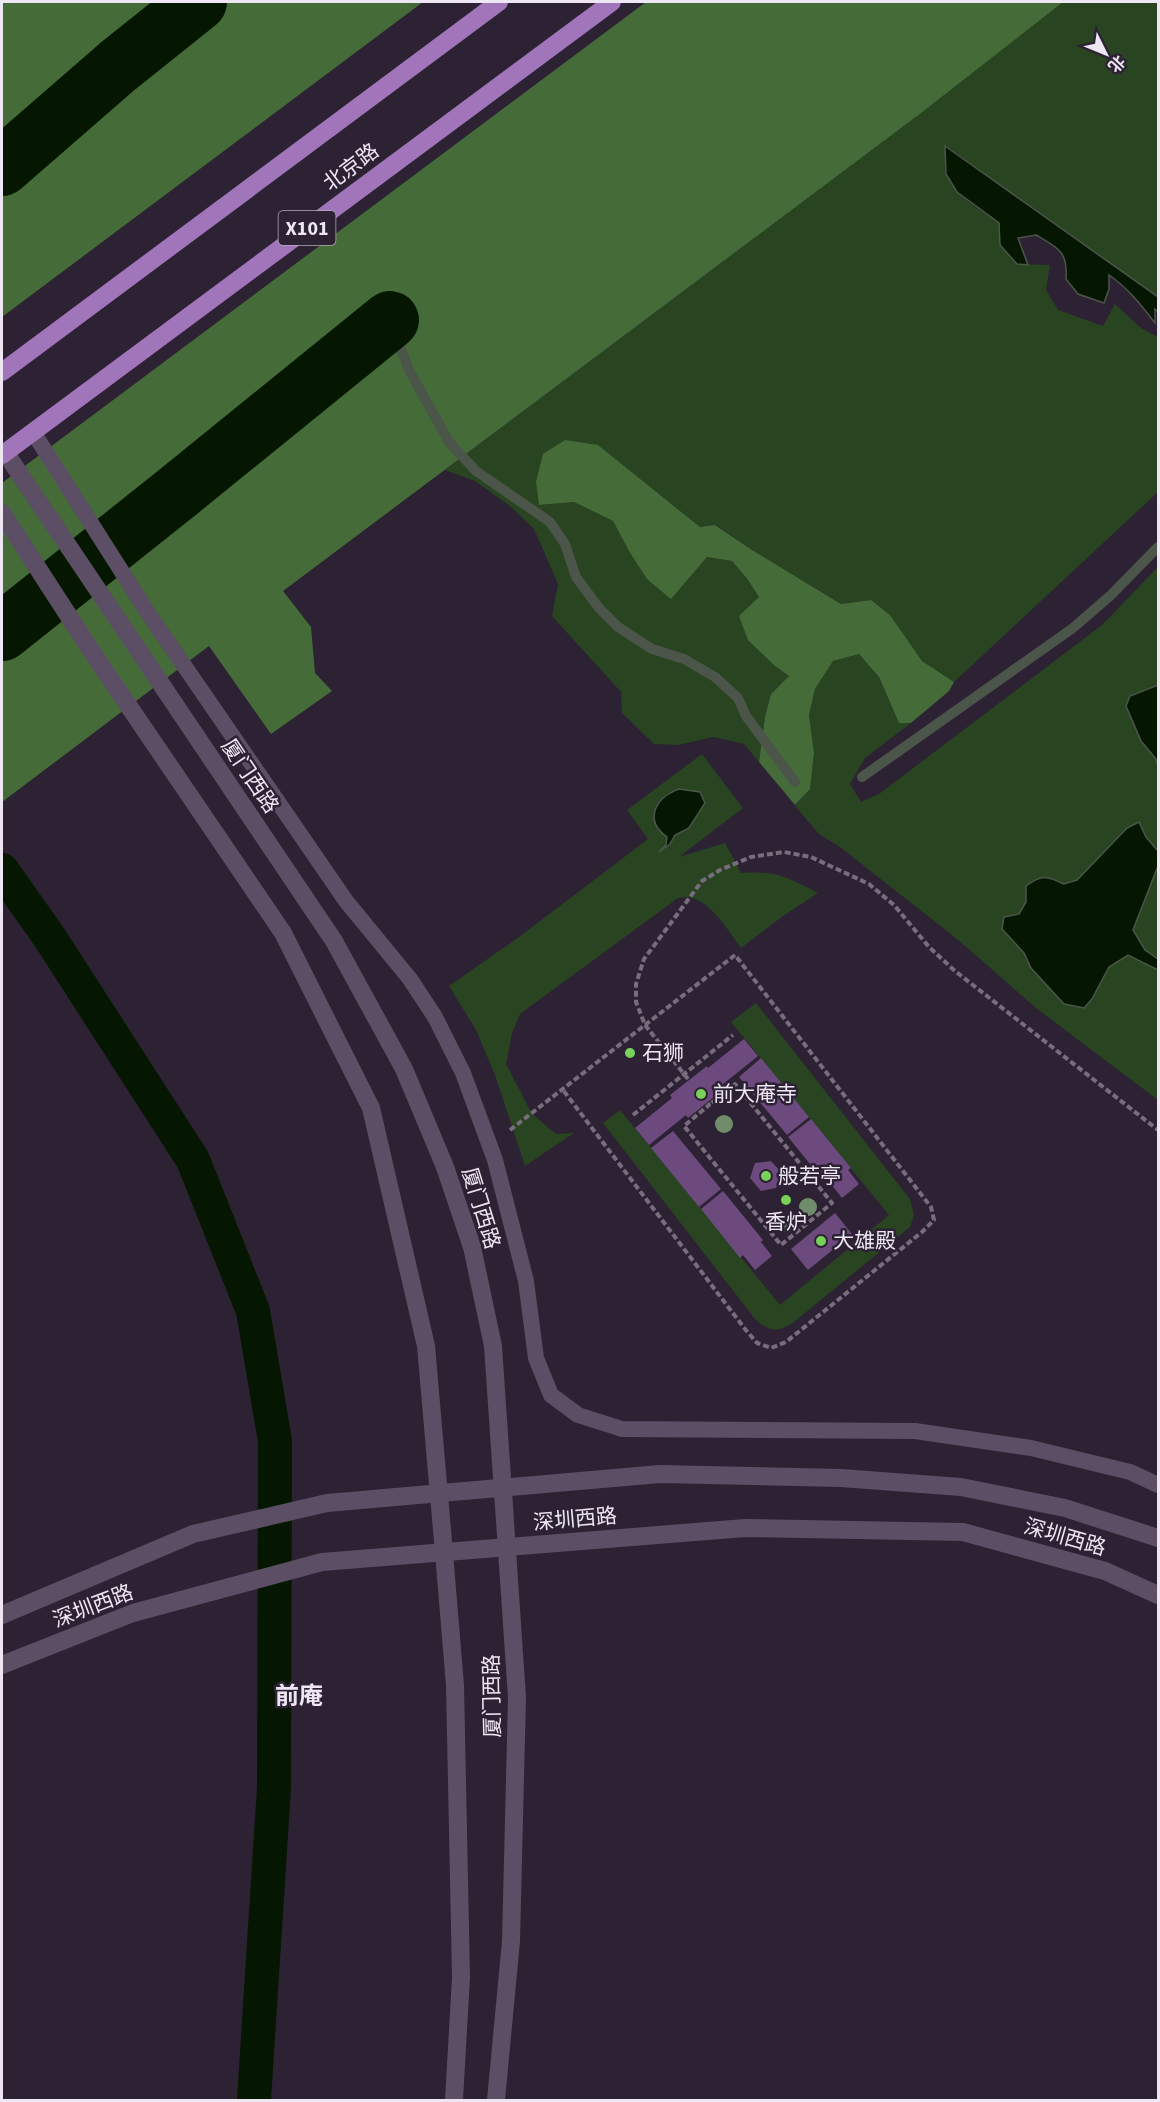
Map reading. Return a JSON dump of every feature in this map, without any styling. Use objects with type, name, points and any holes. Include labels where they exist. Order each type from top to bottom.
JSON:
[{"type":"main road","points":[[2,372],[499,2]]},
{"type":"main road","name":"北京路","points":[[3,454],[612,2]]},
{"type":"street","name":"厦门西路","points":[[3,454],[61,535],[334,941],[404,1069],[445,1167],[472,1247],[493,1346],[517,1708],[511,1941],[496,2100]]},
{"type":"street","name":"厦门西路","points":[[2,513],[94,655],[283,933],[371,1108],[426,1346],[444,1552],[455,1685],[461,1965],[454,2100]]},
{"type":"street","name":"深圳西路","points":[[2,1615],[193,1534],[327,1503],[660,1474],[841,1478],[962,1487],[1065,1508],[1158,1538]]},
{"type":"street","name":"深圳西路","points":[[2,1665],[133,1613],[322,1562],[745,1528],[963,1532],[1105,1571],[1158,1595]]},
{"type":"lane","points":[[33,432],[150,616],[346,901],[410,980],[435,1017],[463,1073],[489,1144],[526,1281],[536,1358],[551,1395],[578,1415],[622,1429],[915,1431],[1030,1448],[1130,1472],[1158,1485]]},
{"type":"path","points":[[688,1079],[645,1025],[636,1002],[636,984],[644,959],[702,881],[720,870],[751,857],[784,852],[811,857],[869,884],[894,904],[929,947],[955,971],[1158,1130]]},
{"type":"path","points":[[489,1144],[523,1121],[735,955],[931,1207],[934,1220],[786,1342],[771,1348],[757,1343],[744,1329],[563,1090]]},
{"type":"path","points":[[633,1115],[733,1035]]},
{"type":"path","points":[[735,1084],[832,1203],[781,1245],[684,1126],[708,1104],[735,1084]]},
{"type":"green space","points":[[2,2],[423,2],[2,317]]},
{"type":"green space","points":[[646,2],[1063,2],[921,113],[283,591],[311,627],[315,673],[332,691],[271,734],[209,646],[2,802],[2,483]]},
{"type":"green space","points":[[1062,2],[1158,2],[1158,297],[946,146],[947,174],[952,184],[967,201],[999,223],[1000,245],[1017,264],[1050,265],[1046,290],[1058,310],[1103,326],[1115,304],[1141,328],[1158,337],[1158,492],[954,682],[922,661],[890,615],[871,600],[841,604],[752,550],[716,525],[700,527],[598,445],[540,505],[574,502],[613,521],[629,551],[671,598],[707,557],[732,561],[759,597],[775,666],[789,676],[771,694],[765,717],[759,762],[744,744],[713,737],[678,745],[654,744],[622,713],[621,692],[552,616],[558,584],[534,529],[510,506],[475,481],[445,470],[910,121]]},
{"type":"green space","points":[[565,440],[598,445],[700,527],[715,525],[841,604],[871,600],[890,615],[922,661],[954,682],[949,691],[911,723],[899,723],[879,677],[859,654],[833,661],[815,689],[809,715],[814,753],[810,789],[795,805],[759,762],[765,717],[771,694],[789,676],[748,640],[739,616],[759,597],[732,561],[707,557],[671,599],[647,579],[613,521],[574,502],[539,505],[536,482],[543,454]]},
{"type":"green space","points":[[1158,567],[1158,1100],[1036,1008],[957,939],[840,847],[819,834],[795,806],[810,788],[814,753],[809,715],[815,689],[833,661],[859,654],[879,677],[899,722],[911,723],[865,758],[850,784],[861,802],[879,794],[1102,625]]},
{"type":"green space","points":[[702,754],[743,808],[679,857],[725,843],[741,873],[781,876],[818,893],[741,948],[720,919],[707,906],[690,897],[678,898],[520,1014],[512,1034],[506,1064],[532,1114],[556,1134],[574,1133],[525,1166],[495,1075],[476,1030],[449,986],[519,937],[648,839],[627,810]]},
{"type":"green space","points":[[756,1003],[910,1199],[914,1215],[910,1227],[794,1322],[774,1330],[755,1319],[603,1123],[620,1110],[780,1305],[889,1215],[731,1022]]},
{"type":"shaded area","points":[[945,146],[1158,297],[1155,323],[1128,291],[1109,275],[1109,289],[1104,303],[1078,294],[1066,279],[1065,262],[1060,251],[1036,235],[1018,238],[1028,265],[1017,264],[1000,245],[999,223],[957,192],[946,174]]},
{"type":"shaded area","points":[[1158,685],[1158,767],[1156,759],[1141,741],[1126,706],[1130,696]]},
{"type":"shaded area","points":[[679,789],[700,792],[705,803],[689,828],[675,835],[670,844],[659,852],[666,845],[667,837],[656,823],[655,810],[664,797]]},
{"type":"shaded area","points":[[1139,822],[1146,837],[1158,851],[1158,866],[1133,930],[1145,950],[1158,959],[1158,970],[1128,955],[1109,967],[1092,999],[1084,1008],[1064,1004],[1031,968],[1024,953],[1002,929],[1004,917],[1019,914],[1026,902],[1026,886],[1041,878],[1053,879],[1064,884],[1077,880],[1127,828]]},
{"type":"building","points":[[744,1039],[758,1056],[722,1085],[725,1088],[688,1118],[686,1115],[649,1145],[635,1128],[672,1098],[670,1095]]},
{"type":"building","points":[[761,1058],[809,1117],[787,1135],[739,1077]]},
{"type":"building","points":[[811,1119],[851,1168],[848,1170],[859,1184],[842,1198],[831,1184],[828,1186],[788,1137]]},
{"type":"building","points":[[673,1131],[721,1189],[699,1207],[651,1148]]},
{"type":"building","name":"般若亭","points":[[771,1161],[782,1173],[776,1188],[761,1191],[750,1178],[755,1163]]},
{"type":"building","points":[[723,1191],[763,1240],[761,1242],[772,1256],[755,1270],[743,1255],[740,1258],[701,1209]]},
{"type":"building","name":"大雄殿","points":[[835,1213],[852,1234],[808,1270],[791,1249]]},
{"type":"waterway","points":[[2,167],[118,66],[198,2]]},
{"type":"waterway","points":[[390,320],[409,370],[449,442],[476,471],[550,522],[565,544],[576,577],[599,608],[618,627],[652,649],[684,659],[715,677],[738,698],[746,716],[795,782]]},
{"type":"waterway","points":[[2,632],[390,320]]},
{"type":"waterway","points":[[862,777],[1073,628],[1111,595],[1158,547]]},
{"type":"waterway","points":[[2,870],[50,938],[193,1160],[253,1311],[275,1441],[274,1787],[254,2100]]},
{"type":"place","name":"石狮","points":[[630,1053]]},
{"type":"place","name":"前大庵寺","points":[[701,1094]]},
{"type":"place","name":"般若亭","points":[[766,1176]]},
{"type":"place","name":"香炉","points":[[786,1200]]},
{"type":"place","name":"大雄殿","points":[[821,1241]]},
{"type":"district","name":"前庵","points":[[299,1696]]}]
